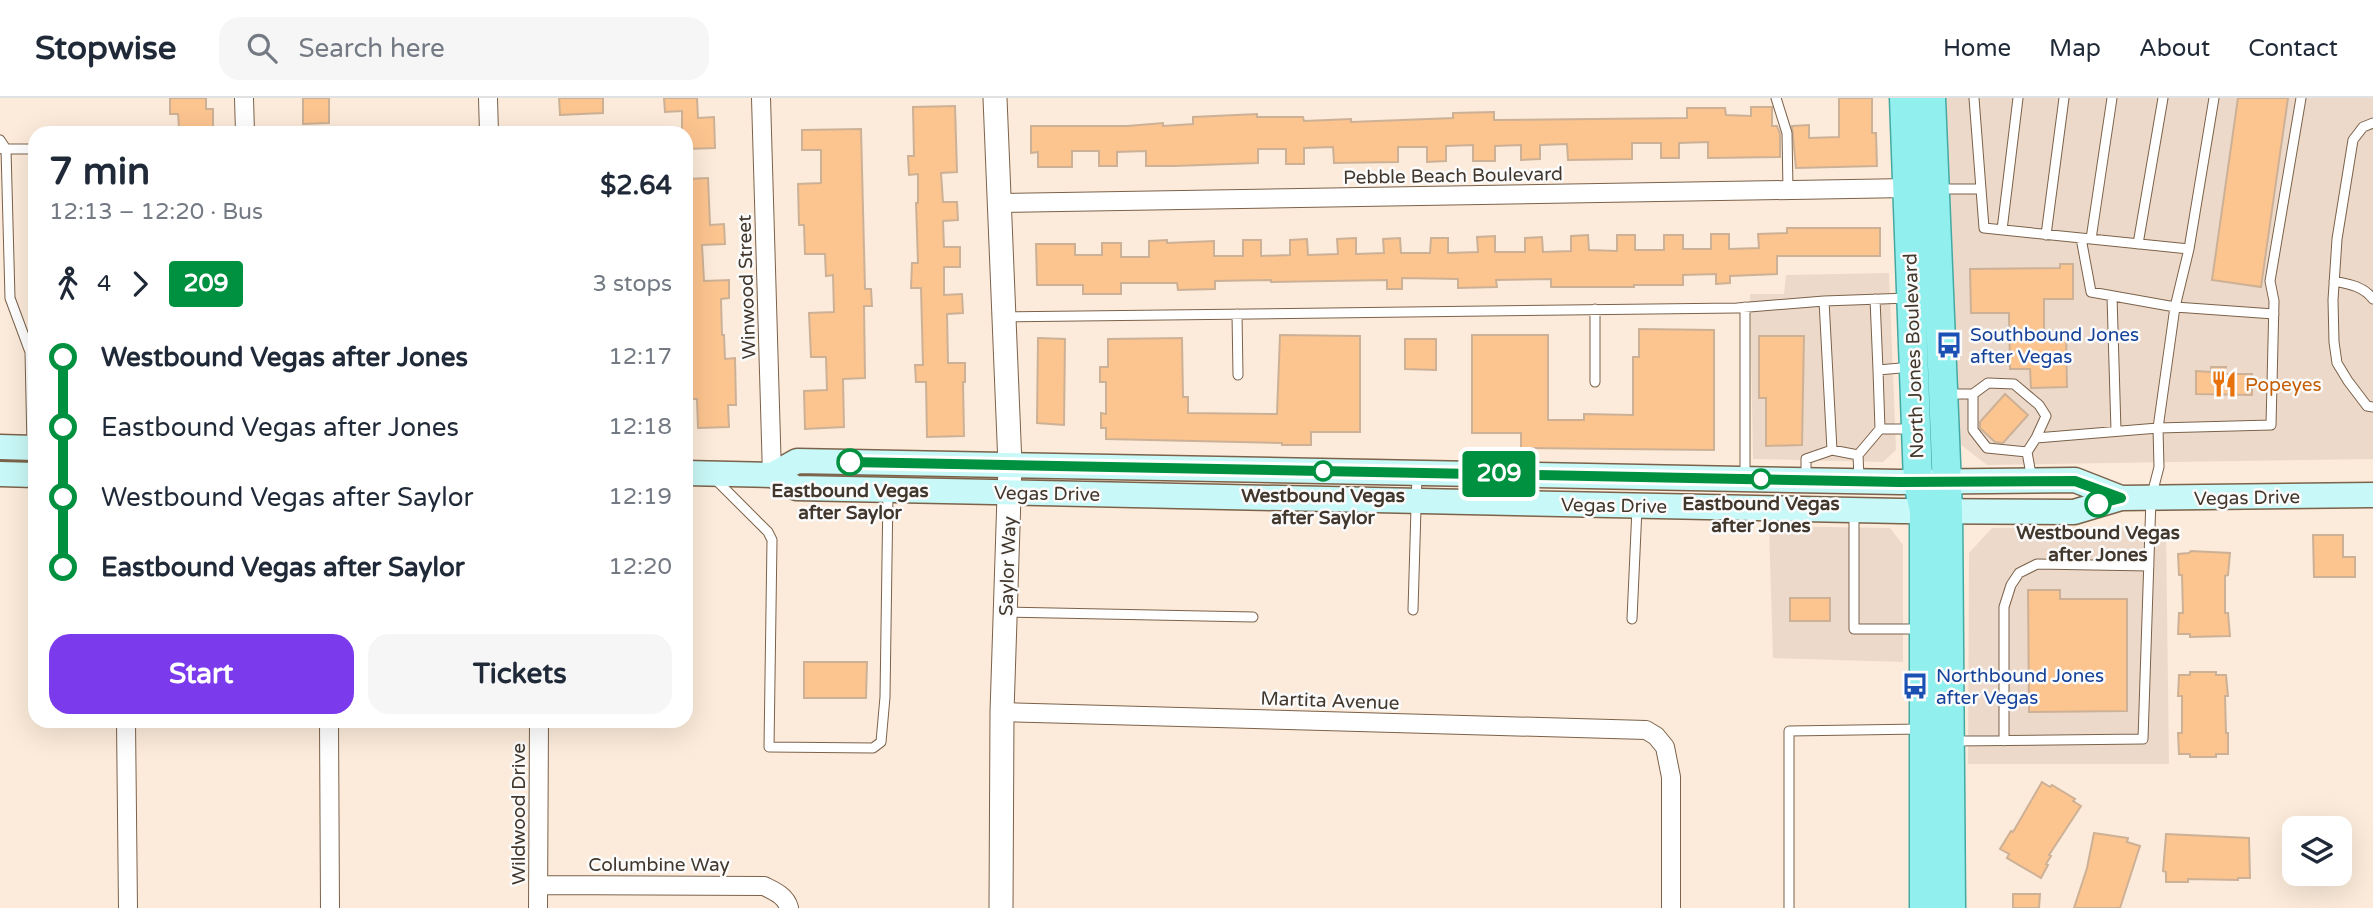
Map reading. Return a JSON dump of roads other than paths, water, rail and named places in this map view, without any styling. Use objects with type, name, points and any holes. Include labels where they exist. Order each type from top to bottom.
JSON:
[{"type":"main road","name":"North Jones Boulevard","points":[[1904,98],[1921,189],[1922,214],[1938,255],[1947,482],[1936,511],[1924,628],[1924,908]]},
{"type":"main road","name":"North Jones Boulevard","points":[[1931,98],[1911,298],[1918,482],[1936,511],[1950,741],[1951,908]]},
{"type":"main road","points":[[0,447],[28,448]]},
{"type":"main road","name":"Vegas Drive","points":[[772,475],[797,461],[1918,482],[2075,481],[2121,498]]},
{"type":"main road","points":[[0,474],[28,475]]},
{"type":"main road","name":"Vegas Drive","points":[[698,474],[772,475],[796,488],[1854,510],[2074,512],[2121,498],[2373,495]]},
{"type":"street","points":[[244,98],[245,126]]},
{"type":"street","points":[[488,98],[489,126]]},
{"type":"street","name":"Winwood Street","points":[[761,98],[772,475]]},
{"type":"street","name":"Saylor Way","points":[[995,98],[1010,465],[1002,712],[1000,908]]},
{"type":"street","name":"Pebble Beach Boulevard","points":[[999,203],[1921,189]]},
{"type":"street","name":"Martita Avenue","points":[[1002,712],[1646,730],[1656,736],[1665,747],[1671,777],[1671,908]]},
{"type":"street","points":[[126,728],[128,908]]},
{"type":"street","points":[[330,728],[330,908]]},
{"type":"street","name":"Wildwood Drive","points":[[538,908],[539,728]]},
{"type":"street","name":"Columbine Way","points":[[539,885],[764,886],[778,893],[788,903],[789,908]]},
{"type":"street","points":[[1000,908],[1006,908]]},
{"type":"lane","points":[[1776,98],[1787,133],[1788,190]]},
{"type":"lane","points":[[1974,98],[1984,228],[2189,249]]},
{"type":"lane","points":[[2001,230],[2018,98]]},
{"type":"lane","points":[[2046,234],[2064,98]]},
{"type":"lane","points":[[2112,98],[2086,239],[2091,292],[2175,307],[2274,314]]},
{"type":"lane","points":[[2138,244],[2162,98]]},
{"type":"lane","points":[[1950,741],[2143,739],[2151,498],[2159,467],[2158,428],[2175,307],[2189,249],[2214,98]]},
{"type":"lane","points":[[2036,438],[2158,428],[2272,425],[2274,301],[2270,281],[2301,98]]},
{"type":"lane","points":[[2373,122],[2363,127],[2354,140],[2337,239],[2334,281],[2334,342],[2337,363],[2367,406],[2373,407]]},
{"type":"lane","points":[[28,148],[2,146],[10,298],[28,347]]},
{"type":"lane","points":[[1921,189],[1981,189]]},
{"type":"lane","points":[[2334,281],[2354,285],[2373,299]]},
{"type":"lane","points":[[2112,296],[2116,431]]},
{"type":"lane","points":[[1003,317],[1745,307],[1911,298]]},
{"type":"lane","points":[[1859,481],[1858,455],[1880,429],[1875,299]]},
{"type":"lane","points":[[1824,301],[1832,450]]},
{"type":"lane","points":[[1745,307],[1745,479]]},
{"type":"lane","points":[[1595,309],[1595,382]]},
{"type":"lane","points":[[1237,314],[1238,375]]},
{"type":"lane","points":[[1878,370],[1913,367]]},
{"type":"lane","points":[[1943,394],[1973,394],[1988,383],[2014,384],[2039,405],[2046,416],[2027,452],[2032,481]]},
{"type":"lane","points":[[1973,394],[1973,430],[1987,448],[2027,452]]},
{"type":"lane","points":[[1880,429],[1916,428]]},
{"type":"lane","points":[[1806,480],[1806,459],[1832,450],[1858,455]]},
{"type":"lane","points":[[1413,610],[1417,473]]},
{"type":"lane","points":[[698,474],[768,532],[772,540],[769,747],[873,748],[881,742],[885,697],[888,490]]},
{"type":"lane","points":[[1632,619],[1637,505]]},
{"type":"lane","points":[[1854,510],[1854,629],[1924,628]]},
{"type":"lane","points":[[2004,741],[2004,607],[2011,585],[2019,573],[2037,564],[2149,565]]},
{"type":"lane","points":[[1005,612],[1253,617]]},
{"type":"lane","points":[[1788,908],[1789,731],[1924,729]]},
{"type":"place","name":"Southbound Jones after Vegas","points":[[1949,345]]},
{"type":"place","name":"Popeyes","points":[[2224,384]]},
{"type":"place","name":"Eastbound Vegas after Saylor","points":[[850,462]]},
{"type":"place","name":"Westbound Vegas after Saylor","points":[[1323,471]]},
{"type":"place","name":"Eastbound Vegas after Jones","points":[[1761,479]]},
{"type":"place","name":"Westbound Vegas after Jones","points":[[2098,504]]},
{"type":"place","name":"Northbound Jones after Vegas","points":[[1915,686]]}]
